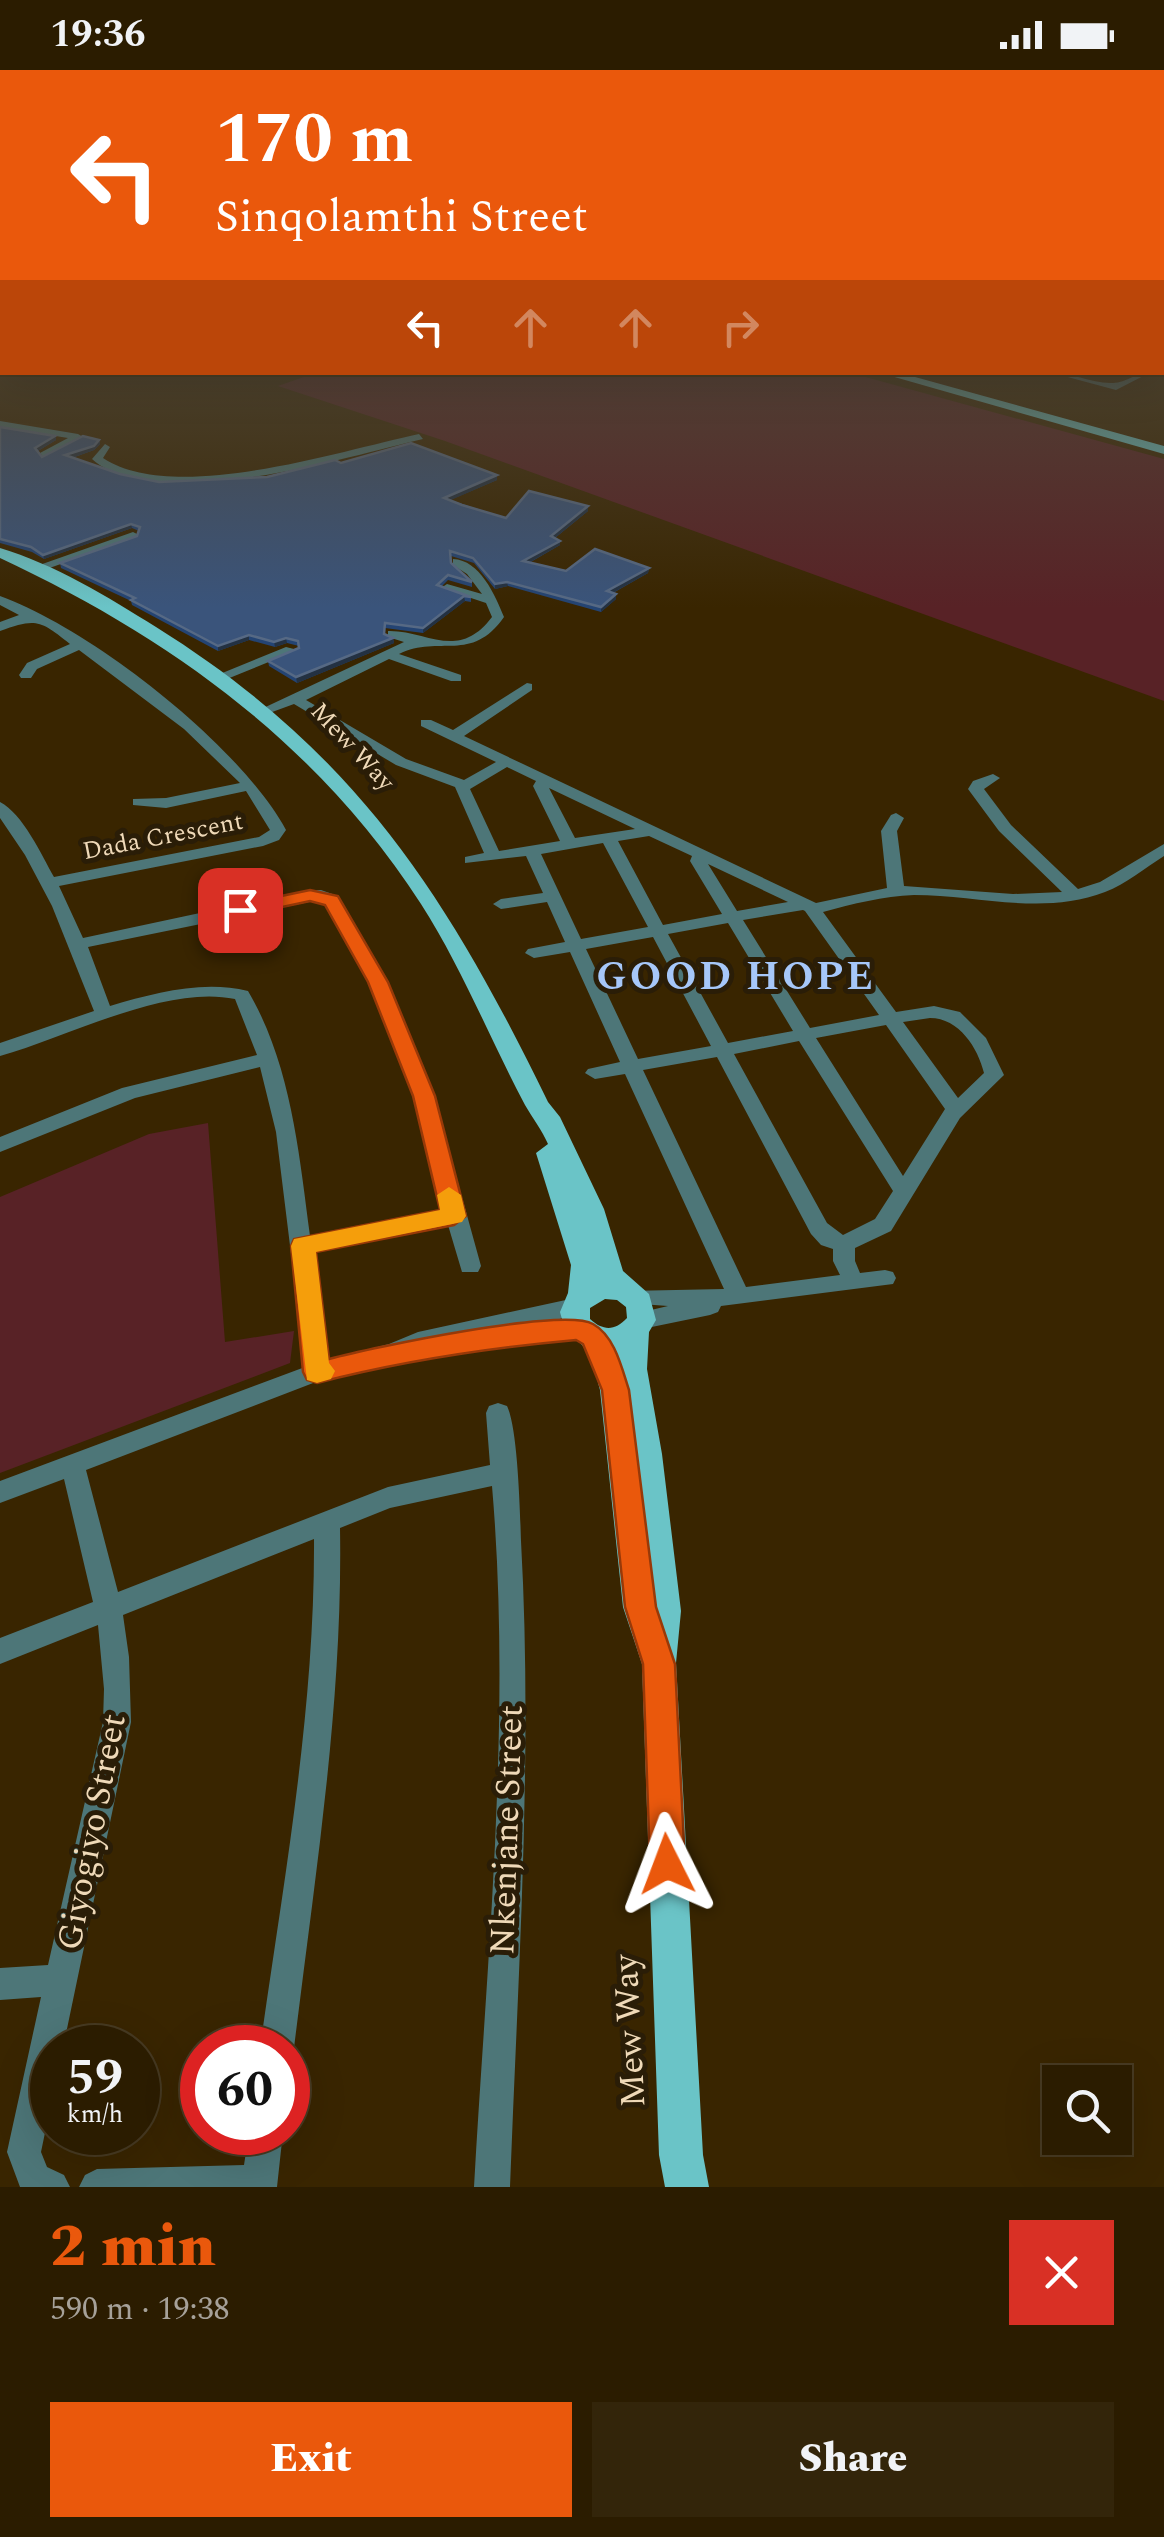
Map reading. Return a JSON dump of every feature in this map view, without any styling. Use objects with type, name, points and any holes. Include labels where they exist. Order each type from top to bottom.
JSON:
[{"type":"main road","points":[[1019,410],[1164,450]]},
{"type":"main road","name":"Mew Way","points":[[0,552],[146,625],[222,676],[264,711],[348,794],[412,876],[466,964],[538,1106],[548,1117],[591,1209],[611,1275],[634,1310],[632,1369],[647,1454],[664,1611],[659,1664],[681,2176]]},
{"type":"main road","name":"Mew Way","points":[[538,1106],[536,1116],[585,1265],[582,1317],[606,1360],[616,1390],[640,1607],[659,1664]]},
{"type":"main road","points":[[602,1288],[634,1310],[615,1340],[582,1317],[602,1288]]},
{"type":"street","points":[[0,424],[104,442],[98,460],[110,467],[154,477],[204,480],[232,478],[418,437]]},
{"type":"street","points":[[44,454],[78,437]]},
{"type":"street","points":[[84,457],[105,447]]},
{"type":"street","points":[[37,568],[133,536]]},
{"type":"street","points":[[393,634],[414,642],[461,643],[486,634],[498,617],[482,585],[467,566],[456,562]]},
{"type":"street","points":[[448,588],[488,600]]},
{"type":"street","name":"Dada Crescent","points":[[0,600],[42,619],[130,677],[176,714],[246,786],[276,826],[276,834],[269,839],[50,882]]},
{"type":"street","points":[[0,627],[31,617]]},
{"type":"street","points":[[264,711],[414,642]]},
{"type":"street","points":[[26,675],[32,666],[80,644]]},
{"type":"street","points":[[222,676],[291,650]]},
{"type":"street","points":[[389,655],[456,678]]},
{"type":"street","points":[[454,736],[526,687]]},
{"type":"street","points":[[295,700],[375,747],[447,782],[463,784],[506,762]]},
{"type":"street","points":[[426,723],[810,907],[956,1110]]},
{"type":"street","points":[[993,778],[978,784],[976,789],[1021,844],[1073,894]]},
{"type":"street","points":[[544,780],[540,786],[570,844]]},
{"type":"street","points":[[463,784],[493,856]]},
{"type":"street","points":[[138,802],[166,803],[246,786]]},
{"type":"street","points":[[0,806],[50,882],[79,944],[104,1014]]},
{"type":"street","points":[[896,818],[889,831],[896,892]]},
{"type":"street","points":[[471,860],[650,831]]},
{"type":"street","points":[[596,1073],[722,1049],[890,1018],[932,1012],[959,1020],[988,1057],[994,1075],[956,1110],[880,1228],[844,1244],[829,1238],[819,1228],[722,1049],[658,932],[608,838]]},
{"type":"street","points":[[534,953],[896,892],[927,890],[1031,900],[1073,894],[1098,888],[1164,849]]},
{"type":"street","points":[[532,850],[735,1298]]},
{"type":"street","points":[[701,855],[698,860],[890,1175],[904,1190]]},
{"type":"street","points":[[79,944],[304,896],[332,900],[378,982],[424,1096],[470,1266]]},
{"type":"street","points":[[501,904],[553,896]]},
{"type":"street","points":[[0,1050],[104,1014],[208,990],[233,990],[248,1004],[286,1132],[317,1372]]},
{"type":"street","points":[[0,1145],[129,1093],[267,1059]]},
{"type":"street","points":[[303,1246],[454,1216]]},
{"type":"street","points":[[844,1244],[844,1261],[854,1283]]},
{"type":"street","points":[[634,1310],[720,1304],[735,1298],[885,1278]]},
{"type":"street","points":[[0,1492],[317,1372],[394,1352],[412,1354],[582,1317]]},
{"type":"street","name":"Nkenjane Street","points":[[492,2187],[514,1665],[505,1473],[498,1413]]},
{"type":"street","name":"Giyogiyo Street","points":[[52,2187],[34,2179],[24,2152],[117,1722],[119,1696],[109,1609],[72,1466]]},
{"type":"street","points":[[0,1651],[388,1498],[505,1473]]},
{"type":"street","points":[[280,2025],[317,1721],[329,1568],[326,1522]]},
{"type":"street","points":[[0,1984],[62,1980]]},
{"type":"street","points":[[97,2187],[260,2185],[263,2155]]},
{"type":"shaded area","points":[[350,410],[985,410],[1164,459],[1164,701]]},
{"type":"shaded area","points":[[208,1123],[225,1342],[294,1331],[290,1363],[0,1473],[0,1197],[149,1134]]},
{"type":"building","points":[[0,427],[55,436],[35,448],[42,457],[83,436],[99,440],[94,446],[65,455],[120,474],[159,482],[267,477],[335,460],[341,463],[411,443],[497,475],[444,498],[462,505],[506,518],[529,491],[588,506],[551,536],[560,541],[523,561],[566,571],[595,549],[649,568],[607,591],[616,594],[601,607],[507,582],[495,584],[473,558],[450,551],[451,563],[472,582],[448,575],[437,585],[471,597],[464,596],[423,628],[385,623],[384,634],[393,638],[296,677],[268,661],[299,648],[298,641],[286,638],[274,642],[249,635],[218,646],[131,600],[135,598],[60,563],[137,536],[140,527],[131,524],[43,555],[31,547],[0,539]]},
{"type":"slow traffic","points":[[321,1371],[317,1372],[303,1246],[454,1216],[449,1195]]},
{"type":"district","name":"GOOD HOPE","points":[[736,977]]},
{"type":"route","points":[[240,910],[310,896],[332,900],[378,982],[424,1096],[454,1216],[303,1246],[317,1372],[394,1352],[412,1354],[498,1337],[580,1329],[592,1337],[606,1360],[616,1390],[640,1607],[659,1664],[667,1864]]}]
